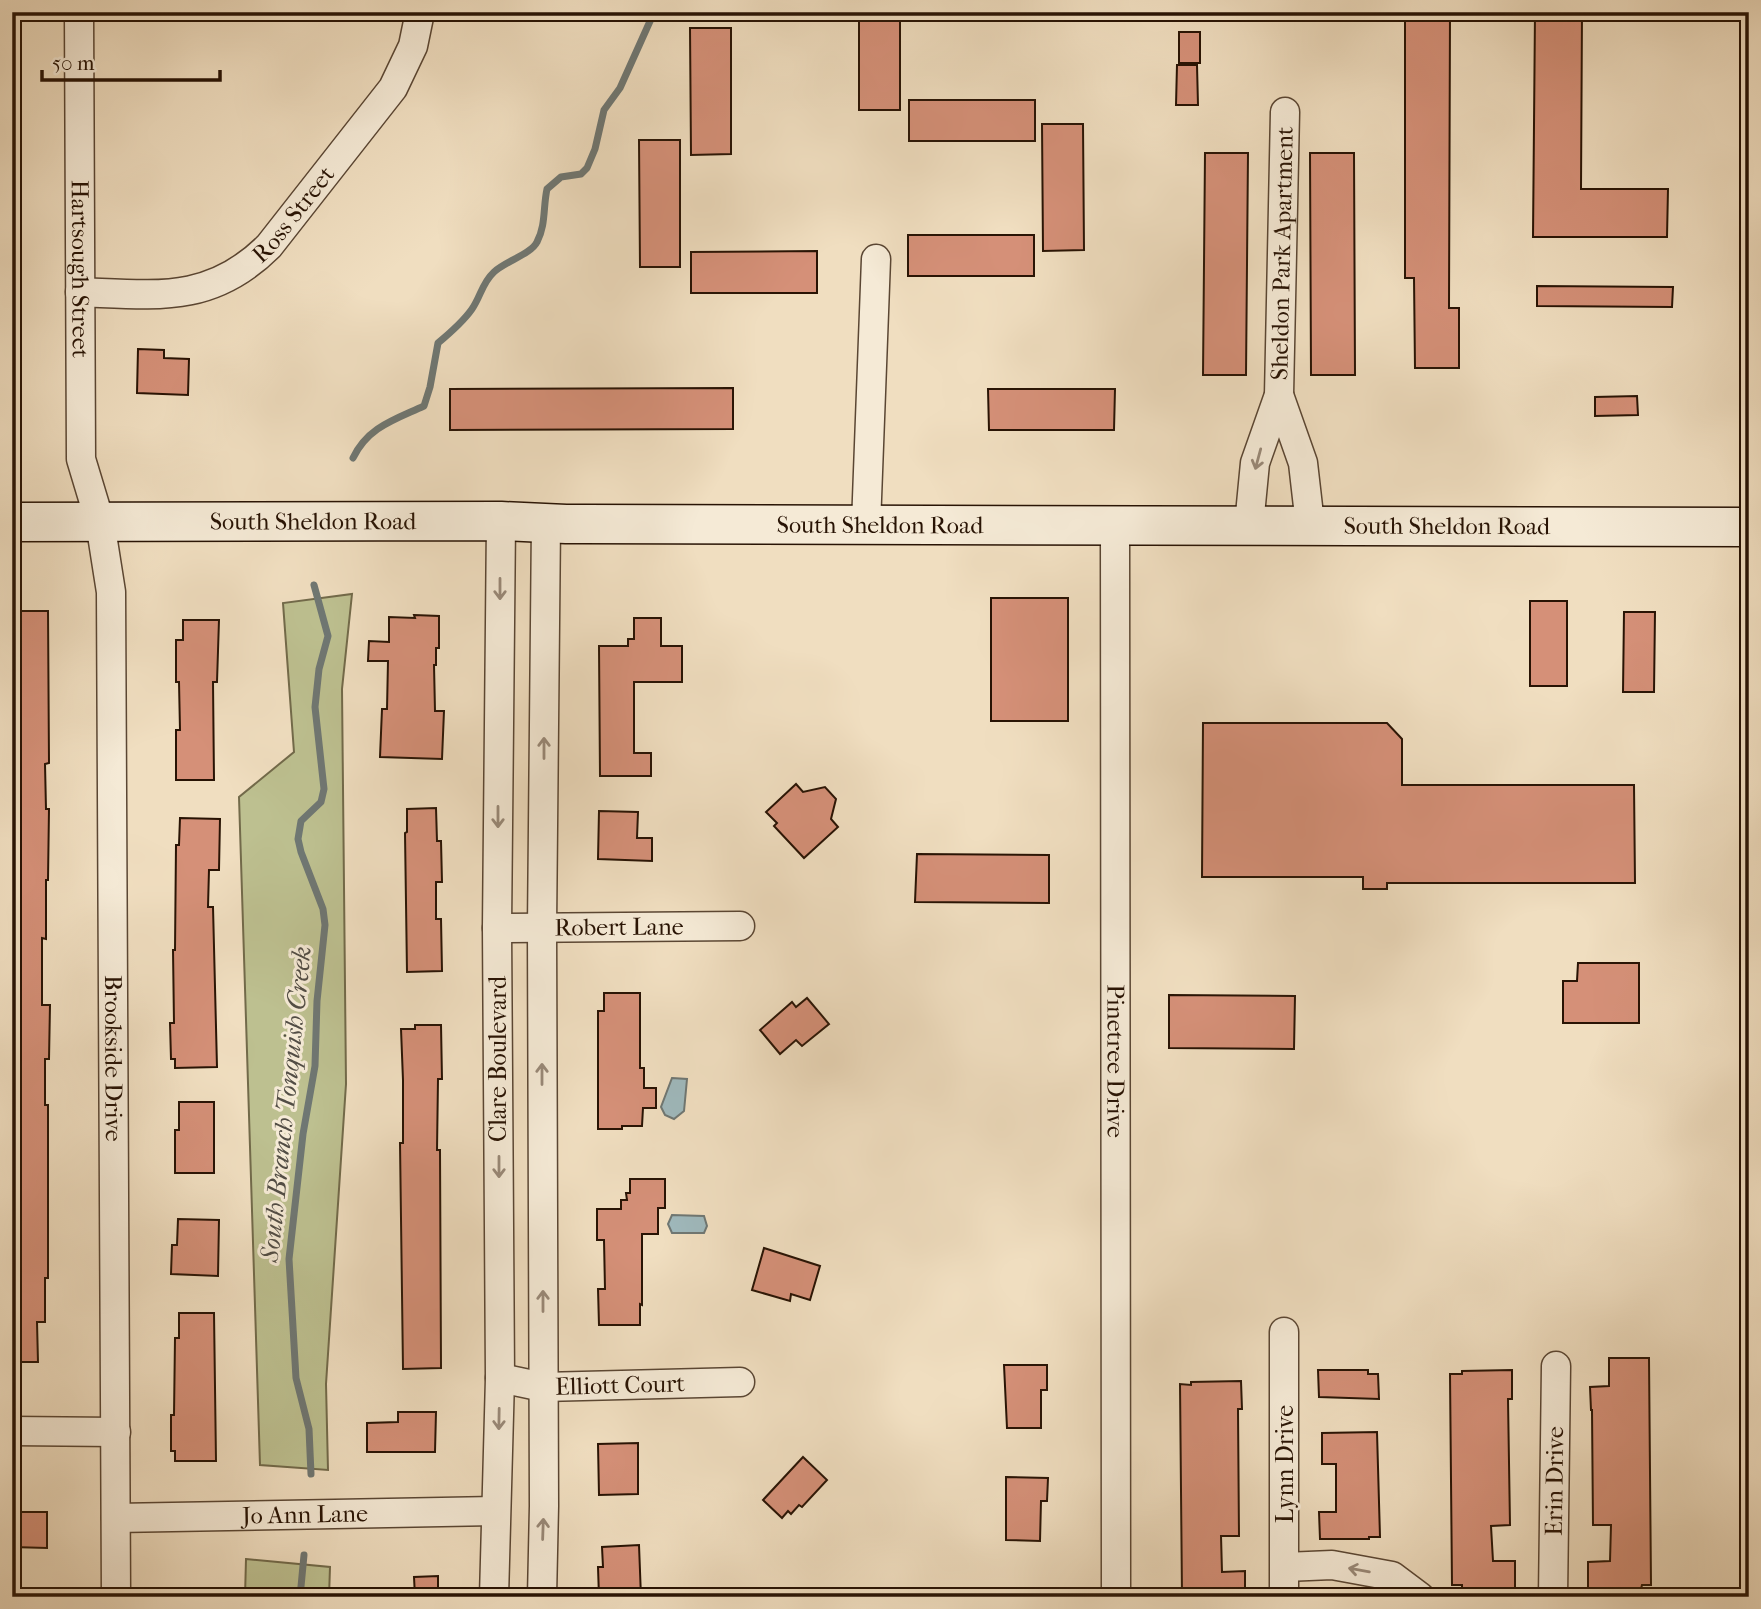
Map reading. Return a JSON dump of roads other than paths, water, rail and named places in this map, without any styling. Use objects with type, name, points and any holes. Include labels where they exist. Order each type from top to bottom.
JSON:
[{"type":"main road","name":"South Sheldon Road","points":[[12,522],[501,521],[866,525],[1749,527]]},
{"type":"street","name":"Hartsough Street","points":[[79,12],[81,459],[100,522]]},
{"type":"street","name":"Ross Street","points":[[80,292],[181,293],[212,285],[241,271],[256,260],[393,88],[413,46],[420,12]]},
{"type":"street","name":"Sheldon Park Apartment","points":[[1250,525],[1255,463],[1279,395],[1285,112]]},
{"type":"street","points":[[866,525],[876,260]]},
{"type":"street","name":"Sheldon Park Apartment","points":[[1279,395],[1303,463],[1310,524]]},
{"type":"street","name":"Clare Boulevard","points":[[494,1597],[500,1378],[497,928],[501,521]]},
{"type":"street","name":"Brookside Drive","points":[[100,522],[111,592],[116,1597]]},
{"type":"street","name":"Clare Boulevard","points":[[541,1597],[544,1507],[542,928],[546,523]]},
{"type":"street","name":"Pinetree Drive","points":[[1115,526],[1115,1597]]},
{"type":"street","name":"Robert Lane","points":[[497,928],[740,926]]},
{"type":"street","name":"Lynn Drive","points":[[1284,1332],[1284,1597]]},
{"type":"street","name":"Erin Drive","points":[[1553,1597],[1556,1366]]},
{"type":"street","name":"Elliott Court","points":[[500,1378],[543,1387],[740,1382]]},
{"type":"street","points":[[12,1431],[116,1432]]},
{"type":"street","name":"Jo Ann Lane","points":[[116,1518],[495,1511]]},
{"type":"street","points":[[1285,1567],[1332,1565],[1392,1576],[1420,1597]]},
{"type":"water","points":[[672,1078],[687,1079],[684,1111],[674,1119],[665,1115],[661,1107]]},
{"type":"water","points":[[672,1215],[704,1216],[707,1226],[704,1233],[672,1233],[668,1224]]},
{"type":"waterway","name":"South Branch Tonquish Creek","points":[[353,458],[359,447],[374,432],[392,420],[424,406],[438,343],[468,314],[494,272],[537,242],[543,223],[547,189],[561,177],[581,174],[587,168],[595,149],[604,110],[620,88],[651,19],[657,12]]},
{"type":"waterway","name":"South Branch Tonquish Creek","points":[[311,1474],[309,1429],[296,1378],[289,1259],[303,1134],[315,1066],[317,1001],[325,925],[323,909],[298,839],[301,821],[321,802],[324,789],[315,707],[319,669],[328,636],[314,585]]},
{"type":"waterway","name":"South Branch Tonquish Creek","points":[[300,1597],[304,1555]]}]
